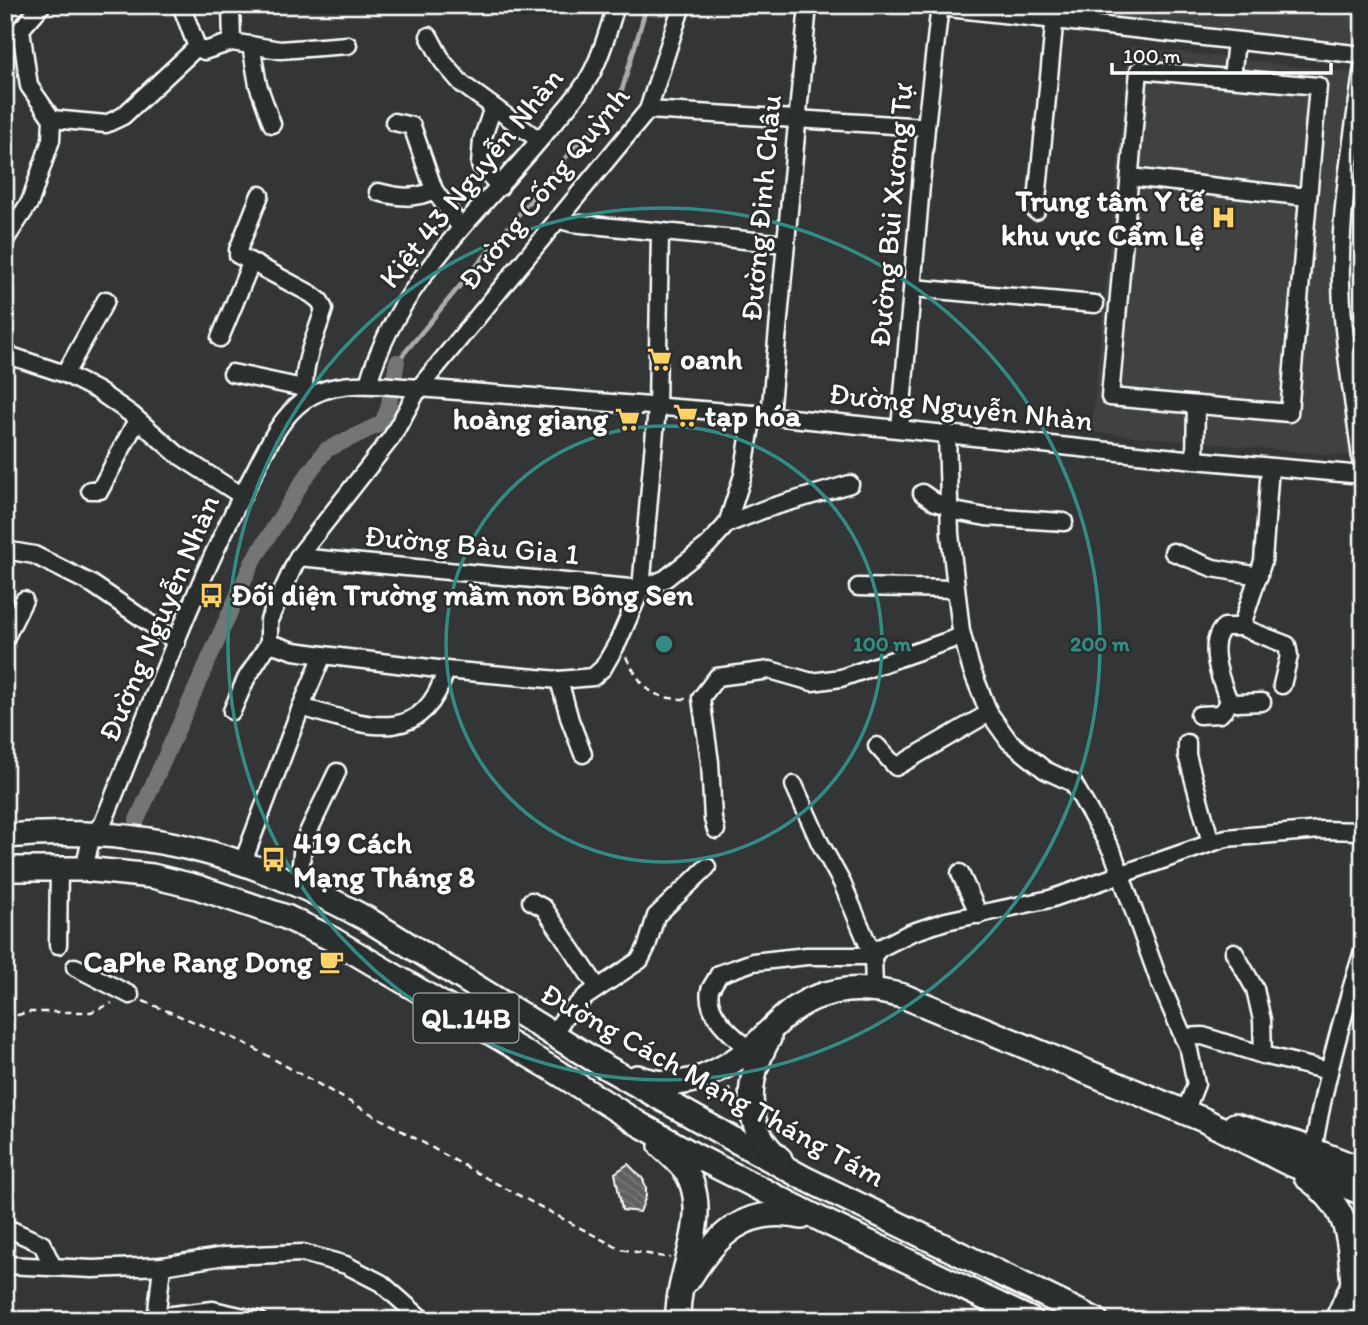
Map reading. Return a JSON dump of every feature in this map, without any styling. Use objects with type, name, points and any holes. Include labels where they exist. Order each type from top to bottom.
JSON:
[{"type":"highway","name":"Đường Cách Mạng Tháng Tám","points":[[5,836],[64,833],[170,843],[243,862],[299,884],[367,919],[604,1066],[804,1178],[1096,1320]]},
{"type":"highway","name":"QL.14B","points":[[5,869],[84,869],[152,876],[197,887],[298,923],[330,938],[639,1124],[737,1178],[1031,1320]]},
{"type":"highway","points":[[604,1066],[647,1081],[684,1083],[704,1078],[750,1050],[811,999],[836,991],[874,989],[903,996],[1195,1116],[1286,1162],[1363,1193]]},
{"type":"highway","points":[[778,1024],[761,1051],[756,1066],[750,1096],[751,1111],[759,1134],[771,1151],[804,1178]]},
{"type":"highway","points":[[1195,1116],[1242,1126],[1363,1170]]},
{"type":"highway","points":[[639,1124],[683,1166],[692,1183],[696,1213],[680,1294],[678,1320]]},
{"type":"highway","points":[[1316,1152],[1363,1152]]},
{"type":"highway","points":[[1286,1162],[1327,1192],[1336,1208],[1349,1237],[1353,1284]]},
{"type":"highway","points":[[680,1294],[712,1245],[730,1229],[747,1220],[769,1214],[789,1214],[826,1222]]},
{"type":"highway","points":[[1337,1320],[1363,1260]]},
{"type":"street","points":[[5,240],[30,202],[51,140],[52,119],[29,86],[13,27],[42,5]]},
{"type":"street","points":[[181,5],[197,47],[204,51],[232,41],[280,50],[348,45]]},
{"type":"street","points":[[231,5],[232,41]]},
{"type":"street","name":"Kiệt 43 Nguyễn Nhàn","points":[[372,385],[376,357],[398,313],[427,267],[500,187],[576,96],[595,67],[616,5]]},
{"type":"street","name":"Đường Cống Quỳnh","points":[[269,643],[269,620],[298,557],[392,437],[413,387],[648,110],[682,5]]},
{"type":"street","name":"Đường Đinh Châu","points":[[727,524],[750,443],[762,415],[786,244],[808,5]]},
{"type":"street","points":[[940,6],[1056,13],[1236,41],[1363,55]]},
{"type":"street","name":"Đường Bùi Xương Tự","points":[[900,429],[926,127],[940,6]]},
{"type":"street","points":[[1036,211],[1056,13]]},
{"type":"street","points":[[429,36],[443,62],[462,83],[539,140]]},
{"type":"street","points":[[1233,78],[1236,41]]},
{"type":"street","points":[[251,45],[258,85],[272,124]]},
{"type":"street","points":[[52,119],[106,124],[123,116],[197,47]]},
{"type":"street","points":[[1363,66],[1343,215],[1341,283],[1349,376],[1363,475]]},
{"type":"street","points":[[1139,70],[1233,78],[1318,86],[1289,413],[1110,397],[1139,70]]},
{"type":"street","points":[[493,107],[482,140],[480,165],[500,187]]},
{"type":"street","points":[[648,110],[926,127]]},
{"type":"street","points":[[394,122],[412,126],[434,190],[461,228]]},
{"type":"street","points":[[1130,177],[1308,197]]},
{"type":"street","points":[[378,192],[399,198],[424,195],[434,190]]},
{"type":"street","points":[[232,373],[304,394],[304,371],[324,309],[312,294],[244,259],[238,250],[260,195]]},
{"type":"street","points":[[557,219],[571,223],[786,244]]},
{"type":"street","points":[[232,711],[246,680],[269,643],[294,651],[323,655],[559,680],[593,677],[603,668],[618,642],[640,589],[657,408],[660,232]]},
{"type":"street","points":[[220,338],[244,259]]},
{"type":"street","points":[[913,288],[1094,304]]},
{"type":"street","points":[[65,374],[106,300]]},
{"type":"street","points":[[5,354],[65,374],[98,391],[138,419],[177,454],[242,496]]},
{"type":"street","name":"Đường Nguyễn Nhàn","points":[[84,869],[92,835],[103,823],[229,520],[271,442],[304,394],[335,386],[413,387],[762,415],[1363,475]]},
{"type":"street","points":[[1195,460],[1196,405]]},
{"type":"street","points":[[90,490],[100,490],[138,419]]},
{"type":"street","points":[[947,434],[948,508],[956,589],[962,634],[971,668],[989,713],[1009,741],[1045,769],[1073,783],[1113,853],[1150,956],[1189,1050],[1196,1084],[1195,1116]]},
{"type":"street","points":[[1244,627],[1244,619],[1266,547],[1270,467]]},
{"type":"street","points":[[640,589],[665,579],[708,545],[727,524],[765,509],[850,484]]},
{"type":"street","points":[[922,493],[948,508],[986,517],[1063,522]]},
{"type":"street","points":[[5,550],[34,555],[92,584],[177,642]]},
{"type":"street","points":[[1173,552],[1213,568],[1259,576]]},
{"type":"street","name":"Đường Bàu Gia 1","points":[[298,557],[640,589]]},
{"type":"street","points":[[858,587],[956,589]]},
{"type":"street","points":[[5,639],[24,600]]},
{"type":"street","points":[[1199,715],[1220,714],[1229,701],[1216,663],[1219,634],[1224,627],[1244,627],[1287,645],[1289,656],[1282,685]]},
{"type":"street","points":[[716,830],[701,698],[717,677],[770,670],[813,682],[841,678],[962,634]]},
{"type":"street","points":[[243,862],[323,655]]},
{"type":"street","points":[[301,707],[360,723],[391,726],[406,724],[429,703],[441,685],[446,670]]},
{"type":"street","points":[[559,680],[583,754]]},
{"type":"street","points":[[1229,701],[1237,704],[1262,702]]},
{"type":"street","points":[[877,746],[896,767],[989,713]]},
{"type":"street","points":[[1187,743],[1187,755],[1212,843]]},
{"type":"street","points":[[299,884],[303,843],[337,772]]},
{"type":"street","points":[[794,785],[820,843],[842,883],[873,956],[874,989]]},
{"type":"street","points":[[750,1050],[723,1027],[714,1013],[710,990],[719,974],[753,962],[807,956],[873,956],[880,948],[910,933],[946,921],[1050,899],[1226,838],[1266,833],[1363,831]]},
{"type":"street","points":[[552,1034],[575,1006],[640,960],[656,916],[707,867]]},
{"type":"street","points":[[58,945],[59,868]]},
{"type":"street","points":[[960,873],[979,915]]},
{"type":"street","points":[[531,901],[544,908],[598,988]]},
{"type":"street","points":[[1316,1152],[1329,1071],[1363,951]]},
{"type":"street","points":[[1234,952],[1255,989],[1262,1020],[1263,1055]]},
{"type":"street","points":[[75,967],[130,995]]},
{"type":"street","points":[[1183,1037],[1203,1036],[1263,1055],[1329,1071]]},
{"type":"street","points":[[5,1227],[41,1244],[53,1267]]},
{"type":"street","points":[[5,1265],[93,1269],[162,1266],[225,1255],[303,1253],[346,1265],[381,1283],[423,1320]]},
{"type":"street","points":[[162,1266],[156,1318],[213,1310],[258,1320]]},
{"type":"path","points":[[5,1018],[30,1012],[91,1012],[130,995],[243,1042],[488,1179],[620,1249],[687,1261]]},
{"type":"shaded area","points":[[1074,5],[1363,5],[1363,48],[1073,13]]},
{"type":"shaded area","name":"Trung tâm Y tế khu vực Cẩm Lệ","points":[[1129,46],[1353,73],[1337,172],[1336,264],[1353,457],[1091,432]]},
{"type":"building","points":[[628,1164],[643,1179],[646,1188],[640,1212],[622,1210],[615,1173]]},
{"type":"waterway","points":[[397,362],[576,145],[610,112],[620,97],[647,5]]},
{"type":"waterway","points":[[137,820],[252,563],[303,481],[326,450],[382,423],[388,409],[397,362]]},
{"type":"place","name":"Trung tâm Y tế khu vực Cẩm Lệ","points":[[1224,218]]},
{"type":"place","name":"oanh","points":[[660,359]]},
{"type":"place","name":"tạp hóa","points":[[685,416]]},
{"type":"place","name":"hoàng giang","points":[[628,419]]},
{"type":"place","name":"Đối diện Trường mầm non Bông Sen","points":[[211,595]]},
{"type":"place","name":"419 Cách Mạng Tháng 8","points":[[273,860]]},
{"type":"place","name":"CaPhe Rang Dong","points":[[332,962]]}]
